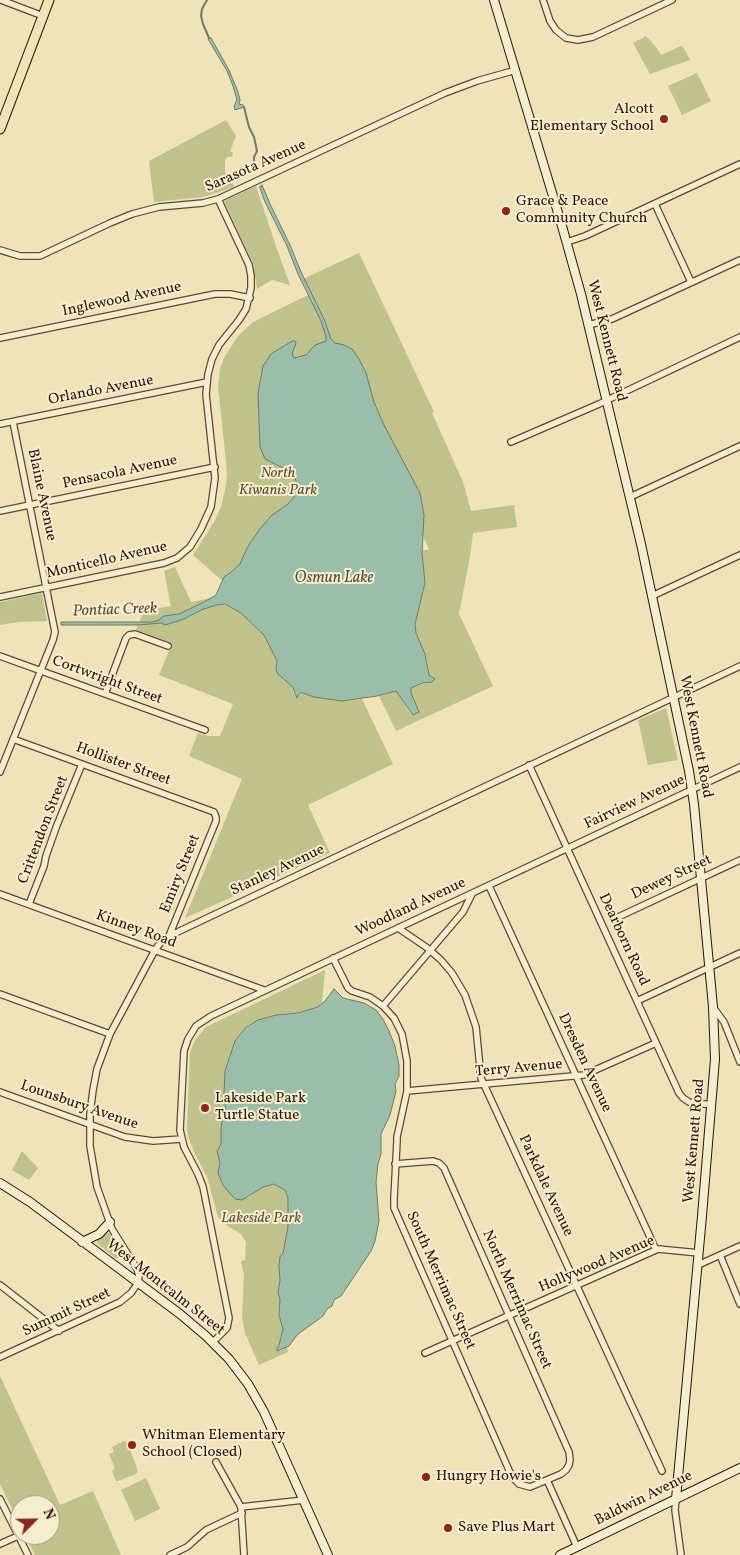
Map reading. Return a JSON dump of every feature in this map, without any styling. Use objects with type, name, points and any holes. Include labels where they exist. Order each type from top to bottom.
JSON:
[{"type":"main road","points":[[0,129],[49,0]]},
{"type":"street","points":[[1,0],[43,16]]},
{"type":"street","name":"West Kennett Road","points":[[494,0],[567,242],[588,325],[630,497],[692,789],[710,967],[715,1048],[712,1105],[676,1499]]},
{"type":"street","points":[[543,0],[550,20],[556,30],[566,38],[578,40],[593,37],[672,0]]},
{"type":"street","name":"Sarasota Avenue","points":[[0,250],[15,255],[40,256],[132,214],[158,207],[203,203],[218,199],[444,93],[477,80],[516,70]]},
{"type":"street","points":[[567,242],[585,236],[740,164]]},
{"type":"street","points":[[218,199],[248,264],[252,280],[250,298]]},
{"type":"street","points":[[655,204],[692,282]]},
{"type":"street","points":[[588,325],[612,319],[740,260]]},
{"type":"street","name":"Inglewood Avenue","points":[[0,338],[215,294],[230,294],[250,298]]},
{"type":"street","name":"Monticello Avenue","points":[[0,597],[164,563],[177,558],[190,547],[207,517],[214,493],[215,467],[206,394],[209,367],[217,348],[243,315],[250,298]]},
{"type":"street","points":[[511,442],[740,337]]},
{"type":"street","name":"Orlando Avenue","points":[[0,424],[206,382]]},
{"type":"street","name":"Blaine Avenue","points":[[0,772],[54,640],[55,632],[13,422]]},
{"type":"street","points":[[630,497],[740,446]]},
{"type":"street","name":"Pensacola Avenue","points":[[0,510],[215,467]]},
{"type":"street","points":[[652,596],[740,555]]},
{"type":"street","points":[[104,694],[126,638],[130,634],[136,634],[168,646]]},
{"type":"street","name":"Cortwright Street","points":[[0,656],[205,730]]},
{"type":"street","name":"Stanley Avenue","points":[[138,1283],[137,1269],[110,1222],[99,1194],[90,1146],[91,1105],[95,1079],[110,1034],[161,942],[169,936],[740,666]]},
{"type":"street","name":"Hollister Street","points":[[13,739],[212,811],[216,815],[216,821]]},
{"type":"street","name":"Crittendon Street","points":[[29,904],[57,825],[82,764]]},
{"type":"street","name":"Dearborn Road","points":[[529,765],[682,1096],[692,1103],[712,1105]]},
{"type":"street","name":"Fairview Avenue","points":[[568,849],[740,767]]},
{"type":"street","name":"Emiry Street","points":[[169,936],[216,821]]},
{"type":"street","name":"Woodland Avenue","points":[[181,1139],[184,1051],[189,1035],[205,1019],[568,849]]},
{"type":"street","name":"Dewey Street","points":[[614,919],[740,860]]},
{"type":"street","name":"Dresden Avenue","points":[[489,886],[656,1250]]},
{"type":"street","name":"Kinney Road","points":[[0,894],[264,990]]},
{"type":"street","points":[[383,1006],[463,912],[472,894]]},
{"type":"street","name":"Parkdale Avenue","points":[[398,928],[430,951],[452,973],[468,1001],[476,1027],[481,1078],[662,1470]]},
{"type":"street","points":[[637,1001],[740,953]]},
{"type":"street","name":"South Merrimac Street","points":[[333,958],[348,988],[370,997],[383,1006],[397,1022],[403,1037],[407,1061],[407,1091],[398,1133],[395,1164],[395,1210],[514,1480],[528,1487],[547,1480]]},
{"type":"street","points":[[0,994],[110,1034]]},
{"type":"street","points":[[713,1007],[724,1022],[740,1062]]},
{"type":"street","name":"Terry Avenue","points":[[407,1091],[584,1075],[656,1043]]},
{"type":"street","name":"Lounsbury Avenue","points":[[0,1092],[115,1134],[138,1140],[181,1139]]},
{"type":"street","points":[[181,1139],[198,1174],[202,1187],[230,1318],[227,1328],[213,1342]]},
{"type":"street","name":"North Merrimac Street","points":[[395,1164],[433,1162],[443,1166],[570,1455],[570,1463],[566,1470],[547,1480]]},
{"type":"street","name":"West Montcalm Street","points":[[0,1183],[30,1202],[192,1324],[213,1342],[235,1366],[256,1397],[268,1421],[328,1555]]},
{"type":"street","points":[[82,1242],[98,1234],[110,1222]]},
{"type":"street","points":[[698,1265],[740,1246]]},
{"type":"street","name":"Hollywood Avenue","points":[[425,1353],[656,1250],[699,1253]]},
{"type":"street","points":[[720,1255],[740,1304]]},
{"type":"street","name":"Summit Street","points":[[0,1358],[120,1302],[131,1293],[138,1283]]},
{"type":"street","points":[[0,1285],[59,1331]]},
{"type":"street","points":[[216,1462],[242,1510],[244,1555]]},
{"type":"street","name":"Baldwin Avenue","points":[[560,1555],[740,1468]]},
{"type":"street","points":[[547,1480],[577,1547]]},
{"type":"street","points":[[0,1498],[10,1519]]},
{"type":"street","points":[[676,1499],[675,1510],[682,1555]]},
{"type":"street","points":[[170,1555],[187,1547],[206,1530],[242,1510],[304,1500]]},
{"type":"green space","points":[[646,36],[661,55],[681,46],[690,60],[650,74],[633,43]]},
{"type":"green space","points":[[697,73],[711,101],[682,115],[668,86]]},
{"type":"green space","points":[[226,120],[236,136],[230,151],[233,153],[232,157],[227,157],[225,161],[225,173],[231,176],[234,187],[203,197],[154,202],[149,161]]},
{"type":"green space","points":[[256,186],[290,285],[272,280],[257,289],[253,263],[224,201]]},
{"type":"green space","name":"North Kiwanis Park","points":[[359,253],[434,412],[432,413],[463,482],[471,511],[514,505],[517,527],[473,533],[459,614],[493,686],[396,731],[379,696],[396,691],[411,714],[415,701],[411,688],[434,679],[429,675],[425,654],[416,633],[415,624],[425,583],[422,551],[429,549],[349,377],[340,493],[236,593],[193,555],[214,522],[221,507],[225,490],[227,475],[218,387],[220,369],[224,358],[238,336],[253,322],[310,294],[303,279]]},
{"type":"green space","points":[[175,567],[191,602],[211,598],[219,604],[229,606],[241,613],[264,635],[277,661],[276,670],[293,687],[297,697],[303,693],[314,697],[341,701],[362,699],[393,764],[308,805],[330,853],[185,918],[242,779],[189,756],[198,733],[208,736],[220,736],[233,704],[159,675],[172,643],[136,630],[144,611],[171,606],[164,571]]},
{"type":"green space","points":[[42,593],[47,621],[0,625],[0,602]]},
{"type":"green space","points":[[666,708],[678,760],[648,765],[638,720]]},
{"type":"green space","name":"Lakeside Park","points":[[325,970],[322,1003],[318,1007],[298,1013],[280,1014],[252,1023],[243,1029],[235,1041],[225,1071],[224,1095],[226,1112],[221,1128],[221,1144],[217,1150],[220,1163],[218,1173],[247,1198],[263,1187],[274,1184],[285,1190],[288,1198],[288,1227],[279,1266],[280,1280],[278,1293],[280,1299],[280,1319],[283,1329],[277,1349],[279,1351],[287,1347],[288,1352],[259,1365],[245,1333],[242,1317],[244,1275],[241,1261],[245,1260],[246,1242],[241,1234],[226,1225],[218,1217],[207,1177],[188,1137],[190,1053],[195,1040],[206,1027]]},
{"type":"green space","points":[[22,1151],[38,1168],[29,1180],[12,1170]]},
{"type":"green space","points":[[106,1233],[111,1234],[121,1253],[120,1258],[115,1258],[97,1243],[98,1239]]},
{"type":"green space","points":[[0,1376],[55,1495],[10,1495],[10,1504],[0,1484]]},
{"type":"green space","points":[[124,1441],[127,1442],[138,1471],[136,1474],[116,1481],[112,1471],[115,1468],[109,1454],[114,1452],[112,1447]]},
{"type":"green space","points":[[146,1478],[160,1509],[135,1521],[121,1490]]},
{"type":"green space","points":[[93,1491],[121,1555],[35,1555],[30,1545],[60,1545],[60,1505]]},
{"type":"water","points":[[211,38],[229,70],[238,92],[239,104],[244,107],[235,110],[234,106],[237,100],[233,86],[227,71],[208,39]]},
{"type":"water","name":"Osmun Lake","points":[[262,185],[324,319],[331,339],[335,343],[352,349],[359,359],[366,373],[374,402],[384,425],[420,493],[424,515],[422,554],[425,583],[415,624],[416,633],[425,654],[429,675],[435,679],[432,682],[423,683],[411,688],[411,693],[419,712],[413,715],[396,691],[342,701],[314,697],[303,693],[300,693],[297,698],[293,687],[278,674],[276,670],[277,661],[264,635],[241,613],[225,604],[201,610],[184,619],[165,625],[161,623],[138,625],[61,625],[61,622],[152,622],[164,616],[179,614],[204,602],[216,595],[224,577],[240,564],[247,548],[271,516],[288,504],[294,497],[297,485],[295,478],[287,470],[265,459],[260,447],[258,393],[263,366],[271,354],[292,341],[296,343],[292,354],[294,358],[306,355],[315,345],[326,341],[326,337],[321,321],[265,202],[260,188]]},
{"type":"water","points":[[334,989],[343,998],[364,1003],[376,1010],[389,1031],[395,1046],[399,1065],[399,1076],[395,1084],[396,1091],[390,1115],[381,1134],[381,1154],[376,1182],[379,1221],[371,1251],[341,1296],[334,1300],[332,1306],[327,1309],[323,1316],[297,1335],[289,1346],[277,1351],[283,1329],[279,1315],[279,1266],[288,1227],[288,1198],[285,1190],[274,1184],[263,1187],[242,1200],[235,1199],[223,1185],[218,1173],[220,1163],[217,1151],[221,1144],[221,1128],[226,1112],[224,1095],[225,1071],[235,1041],[245,1028],[258,1020],[276,1015],[298,1013],[318,1007]]},
{"type":"waterway","points":[[207,0],[202,9],[201,16],[209,38]]},
{"type":"waterway","points":[[244,107],[257,151],[254,157],[254,168]]},
{"type":"place","name":"Alcott Elementary School","points":[[664,119]]},
{"type":"place","name":"Grace & Peace Community Church","points":[[506,211]]},
{"type":"place","name":"Lakeside Park Turtle Statue","points":[[205,1108]]},
{"type":"place","name":"Whitman Elementary School (Closed)","points":[[132,1445]]},
{"type":"place","name":"Hungry Howie's","points":[[426,1477]]},
{"type":"place","name":"Save Plus Mart","points":[[448,1528]]},
{"type":"water label","name":"Pontiac Creek","points":[[115,611]]}]
